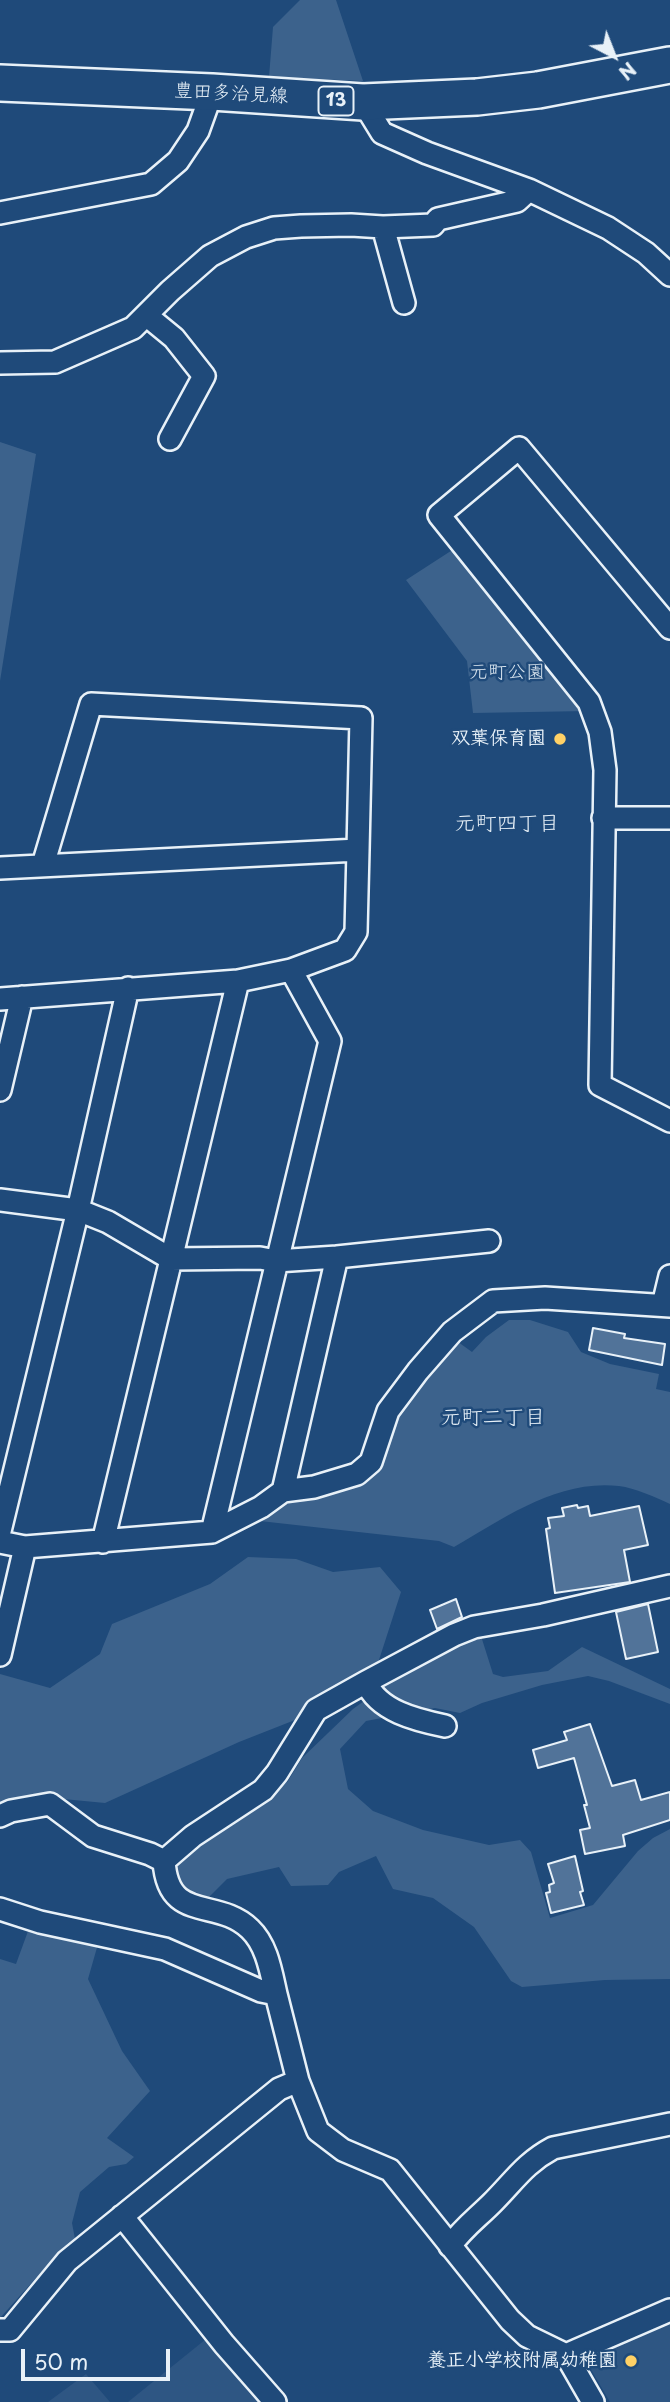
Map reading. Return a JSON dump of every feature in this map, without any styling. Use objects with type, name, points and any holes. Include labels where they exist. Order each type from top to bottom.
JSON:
[{"type":"main road","name":"豊田多治見線","points":[[0,83],[363,102],[477,97],[538,90],[670,65]]},
{"type":"street","points":[[0,213],[151,184],[178,161],[198,131],[212,92]]},
{"type":"street","points":[[363,102],[382,133],[426,153],[529,190],[608,228],[646,253],[670,275]]},
{"type":"street","points":[[0,363],[55,362],[133,328],[210,256],[246,237],[274,229],[301,226],[351,225],[383,228],[433,225],[438,219],[517,201],[529,190]]},
{"type":"street","points":[[383,228],[404,303]]},
{"type":"street","points":[[146,315],[174,338],[204,376],[170,439]]},
{"type":"street","points":[[670,628],[519,448],[439,515],[589,702],[600,732],[605,770],[600,1085],[670,1121]]},
{"type":"street","points":[[0,999],[237,981],[291,970],[345,950],[356,932],[360,718],[91,704],[43,865]]},
{"type":"street","points":[[603,818],[670,818]]},
{"type":"street","points":[[0,868],[358,850]]},
{"type":"street","points":[[212,1532],[330,1041],[291,970]]},
{"type":"street","points":[[103,1542],[237,981]]},
{"type":"street","points":[[0,1531],[78,1210],[128,988]]},
{"type":"street","points":[[0,1090],[22,997]]},
{"type":"street","points":[[0,1200],[78,1210],[108,1222],[171,1259],[260,1258],[276,1261],[489,1241]]},
{"type":"street","points":[[283,1491],[337,1257]]},
{"type":"street","points":[[0,1542],[25,1547],[212,1532],[261,1507],[283,1491],[314,1487],[357,1474],[371,1462],[388,1411],[418,1371],[452,1332],[493,1301],[545,1298],[667,1306],[670,1276]]},
{"type":"street","points":[[0,1655],[25,1547]]},
{"type":"street","points":[[164,1861],[193,1836],[262,1790],[277,1773],[316,1710],[366,1682],[474,1627],[543,1615],[670,1586]]},
{"type":"street","points":[[366,1682],[372,1695],[412,1720],[444,1726]]},
{"type":"street","points":[[0,1816],[11,1811],[50,1804],[93,1836],[164,1861]]},
{"type":"street","points":[[164,1861],[165,1879],[173,1893],[189,1905],[218,1912],[251,1930],[267,1956],[298,2081],[318,2131],[343,2150],[390,2170],[450,2246],[527,2336],[566,2355],[593,2402]]},
{"type":"street","points":[[0,1909],[40,1922],[165,1949],[261,1991],[276,1994]]},
{"type":"street","points":[[0,2330],[10,2330],[67,2261],[279,2089],[298,2081]]},
{"type":"street","points":[[450,2246],[463,2228],[538,2156],[553,2148],[670,2124]]},
{"type":"street","points":[[122,2216],[275,2402]]},
{"type":"street","points":[[566,2355],[670,2310]]},
{"type":"shaded area","name":"養正小学校附属幼稚園","points":[[670,2324],[670,2402],[610,2402],[589,2366],[595,2356]]},
{"type":"shaded area","points":[[211,2335],[268,2402],[128,2402]]},
{"type":"shaded area","points":[[86,2374],[110,2402],[48,2402]]},
{"type":"green space","points":[[300,0],[336,0],[363,81],[269,77],[273,27]]},
{"type":"green space","points":[[0,442],[36,454],[0,681]]},
{"type":"green space","name":"元町公園","points":[[457,547],[587,711],[473,713],[467,661],[406,580]]},
{"type":"green space","points":[[509,1320],[530,1320],[568,1332],[581,1352],[610,1364],[659,1374],[656,1389],[670,1392],[670,1504],[619,1486],[575,1488],[532,1503],[454,1547],[439,1541],[251,1520],[279,1503],[304,1498],[351,1481],[394,1413],[454,1339],[472,1352],[486,1337]]},
{"type":"green space","points":[[248,1557],[296,1559],[333,1572],[380,1567],[401,1592],[378,1663],[300,1718],[239,1742],[105,1803],[53,1798],[0,1807],[0,1674],[50,1688],[100,1654],[112,1624],[210,1584]]},
{"type":"green space","points":[[481,1636],[493,1674],[503,1677],[548,1671],[582,1647],[670,1689],[670,1704],[588,1676],[542,1685],[482,1703],[460,1713],[435,1708],[366,1721],[340,1749],[348,1789],[373,1811],[423,1830],[489,1845],[520,1840],[531,1852],[550,1918],[593,1905],[638,1851],[653,1838],[670,1829],[670,1979],[605,1980],[522,1987],[511,1981],[474,1927],[433,1898],[393,1889],[376,1856],[339,1872],[328,1885],[291,1886],[279,1867],[227,1879],[209,1897],[181,1887],[174,1872],[178,1860],[258,1807],[288,1781],[302,1758],[353,1709],[454,1644]]},
{"type":"green space","points":[[31,1923],[98,1944],[88,1979],[122,2051],[150,2091],[107,2138],[134,2157],[126,2164],[109,2167],[80,2192],[72,2223],[75,2239],[62,2249],[0,2318],[0,1959],[16,1964]]},
{"type":"building","points":[[593,1328],[625,1334],[624,1338],[665,1344],[662,1365],[589,1350]]},
{"type":"building","points":[[577,1505],[578,1508],[588,1506],[590,1516],[639,1506],[648,1545],[624,1550],[630,1582],[555,1593],[546,1529],[550,1528],[548,1518],[564,1516],[562,1508]]},
{"type":"building","points":[[456,1599],[462,1617],[437,1629],[430,1610]]},
{"type":"building","points":[[648,1604],[658,1652],[626,1659],[616,1612]]},
{"type":"building","points":[[590,1724],[612,1786],[635,1780],[641,1800],[670,1792],[670,1820],[623,1835],[625,1846],[585,1854],[580,1830],[590,1828],[584,1805],[587,1805],[574,1758],[538,1768],[533,1750],[567,1740],[564,1732]]},
{"type":"building","points":[[575,1856],[584,1905],[551,1913],[546,1893],[550,1892],[549,1885],[554,1883],[548,1864]]},
{"type":"place","name":"双葉保育園","points":[[560,739]]},
{"type":"place","name":"養正小学校附属幼稚園","points":[[631,2361]]},
{"type":"district","name":"元町四丁目","points":[[507,824]]},
{"type":"district","name":"元町二丁目","points":[[493,1418]]}]
